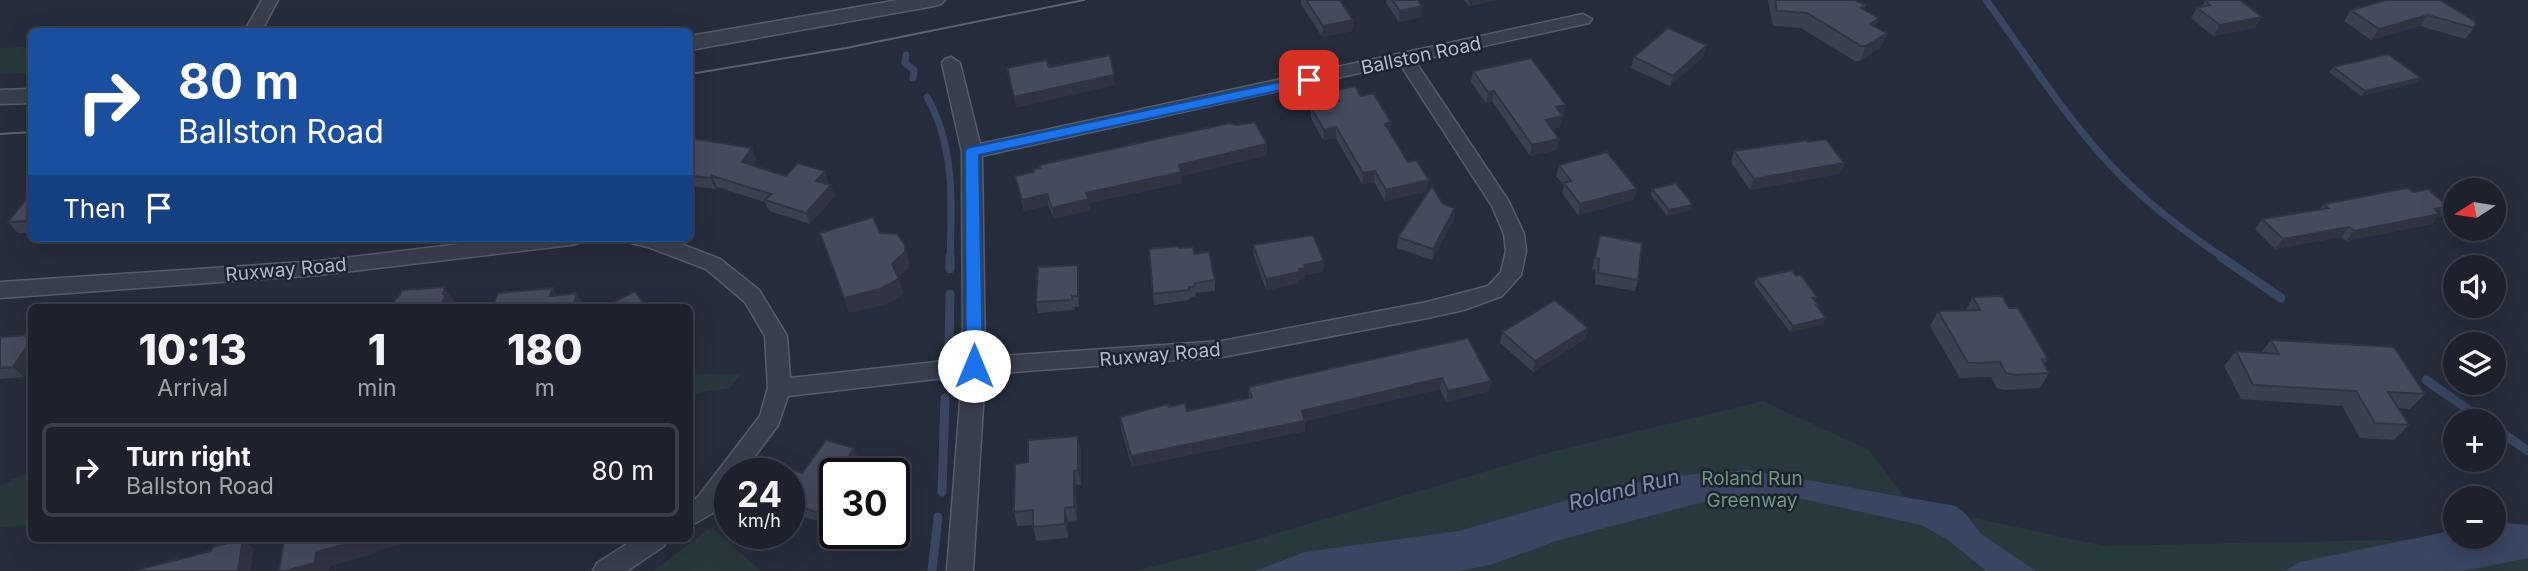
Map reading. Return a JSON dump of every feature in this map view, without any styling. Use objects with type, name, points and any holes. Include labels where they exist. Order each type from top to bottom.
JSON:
[{"type":"street","points":[[254,28],[270,0]]},
{"type":"street","points":[[693,42],[861,7],[934,0]]},
{"type":"street","name":"Ballston Road","points":[[972,152],[1583,19]]},
{"type":"street","name":"Ruxway Road","points":[[779,388],[974,366],[1222,349],[1427,310],[1464,302],[1495,291],[1510,275],[1516,251],[1514,234],[1501,205],[1405,59]]},
{"type":"street","points":[[951,63],[972,152],[974,366],[960,571]]},
{"type":"street","points":[[0,97],[28,96]]},
{"type":"street","name":"Ruxway Road","points":[[0,290],[319,268],[538,242]]},
{"type":"street","points":[[656,242],[713,264],[752,296],[776,336],[779,388],[770,419],[707,504],[693,514]]},
{"type":"street","points":[[606,571],[650,542]]},
{"type":"green space","points":[[28,47],[28,73],[0,74],[0,48]]},
{"type":"green space","points":[[741,374],[730,388],[693,394],[693,376]]},
{"type":"green space","name":"Roland Run Greenway","points":[[1763,401],[1869,450],[1910,504],[2104,546],[2443,539],[2443,549],[2506,549],[2506,537],[2528,537],[2528,571],[1459,571],[1512,557],[1447,571],[1135,571],[1237,545],[1551,452]]},
{"type":"green space","points":[[28,472],[28,525],[0,527],[0,486]]},
{"type":"green space","points":[[711,527],[714,530],[714,549],[736,549],[761,571],[652,571]]},
{"type":"water","name":"Roland Run","points":[[1749,470],[1956,506],[1966,514],[1981,534],[2036,571],[1986,571],[1947,539],[1921,525],[1789,496],[1703,502],[1559,540],[1490,565],[1459,571],[1255,571],[1305,552],[1459,531],[1600,491],[1670,476]]},
{"type":"water","points":[[2506,523],[2528,525],[2528,558],[2463,571],[2285,571],[2300,562],[2443,532],[2443,549],[2506,549]]},
{"type":"building","points":[[1306,0],[1340,0],[1353,20],[1323,26]]},
{"type":"building","points":[[1392,0],[1418,0],[1422,6],[1400,11]]},
{"type":"building","points":[[1775,0],[1855,0],[1866,5],[1861,8],[1879,18],[1870,24],[1887,33],[1866,46],[1861,46],[1807,13],[1777,11]]},
{"type":"building","points":[[2240,0],[2262,17],[2220,25],[2197,8],[2210,5],[2205,1]]},
{"type":"building","points":[[2386,0],[2440,0],[2476,22],[2474,28],[2428,15],[2379,29],[2351,10]]},
{"type":"building","points":[[1668,28],[1707,45],[1673,76],[1634,57]]},
{"type":"building","points":[[2388,54],[2421,78],[2365,91],[2333,67]]},
{"type":"building","points":[[1110,55],[1114,75],[1014,97],[1007,68],[1046,60],[1049,67]]},
{"type":"building","points":[[1531,58],[1566,105],[1556,107],[1563,116],[1546,120],[1559,139],[1532,145],[1494,91],[1488,92],[1473,71]]},
{"type":"building","points":[[1355,86],[1361,96],[1373,93],[1391,122],[1385,124],[1408,162],[1416,160],[1429,180],[1386,190],[1375,171],[1363,173],[1336,127],[1324,130],[1311,107],[1339,101],[1333,91]]},
{"type":"building","points":[[1255,122],[1267,144],[1179,165],[1182,172],[1086,193],[1089,199],[1052,208],[1047,194],[1022,200],[1015,176],[1034,172],[1033,169],[1040,168],[1039,165],[1229,123],[1237,125]]},
{"type":"building","points":[[693,138],[752,148],[742,162],[786,176],[798,163],[825,171],[816,181],[831,185],[806,213],[765,200],[771,194],[712,176],[693,176]]},
{"type":"building","points":[[1826,139],[1844,163],[1754,179],[1734,151],[1807,140]]},
{"type":"building","points":[[1607,152],[1637,189],[1580,204],[1564,183],[1571,181],[1559,165]]},
{"type":"building","points":[[1676,183],[1693,205],[1669,210],[1652,189]]},
{"type":"building","points":[[1432,186],[1443,204],[1455,208],[1433,249],[1398,237]]},
{"type":"building","points":[[2407,188],[2414,192],[2428,189],[2443,202],[2443,208],[2435,209],[2440,214],[2354,231],[2349,227],[2283,239],[2262,219],[2328,208],[2324,204]]},
{"type":"building","points":[[28,197],[28,221],[8,222]]},
{"type":"building","points":[[873,217],[880,233],[897,234],[905,245],[905,252],[892,264],[899,279],[880,289],[844,298],[820,233]]},
{"type":"building","points":[[1313,235],[1324,261],[1304,265],[1306,268],[1299,269],[1300,272],[1266,279],[1253,245]]},
{"type":"building","points":[[1600,235],[1642,243],[1638,280],[1598,273],[1599,259],[1595,258]]},
{"type":"building","points":[[1193,247],[1194,254],[1209,252],[1215,280],[1195,283],[1189,290],[1153,294],[1149,249]]},
{"type":"building","points":[[1078,265],[1078,296],[1072,296],[1072,300],[1036,302],[1038,267]]},
{"type":"building","points":[[1792,270],[1796,276],[1801,275],[1817,297],[1813,298],[1826,318],[1793,326],[1756,278]]},
{"type":"building","points":[[445,287],[443,294],[446,294],[442,304],[394,304],[402,290]]},
{"type":"building","points":[[553,288],[550,296],[577,293],[574,304],[494,304],[498,293]]},
{"type":"building","points":[[635,291],[644,304],[610,304]]},
{"type":"building","points":[[2002,296],[2009,308],[2018,308],[2048,359],[2042,360],[2049,373],[2015,375],[2006,373],[2000,362],[1968,363],[1938,311],[1980,310],[1973,297]]},
{"type":"building","points":[[1555,300],[1588,328],[1535,361],[1502,332]]},
{"type":"building","points":[[28,335],[28,345],[13,367],[0,368],[0,337]]},
{"type":"building","points":[[1468,338],[1491,381],[1448,391],[1442,378],[1302,411],[1305,421],[1131,456],[1120,417],[1168,404],[1169,407],[1185,403],[1187,411],[1252,397],[1248,387]]},
{"type":"building","points":[[2271,340],[2394,347],[2425,394],[2388,392],[2409,425],[2375,423],[2356,391],[2253,385],[2236,351],[2279,354]]},
{"type":"building","points":[[1078,436],[1074,507],[1065,508],[1065,524],[1033,527],[1033,510],[1014,512],[1015,464],[1028,462],[1028,440]]},
{"type":"building","points":[[826,440],[854,448],[848,458],[819,458],[819,513],[805,508],[805,469]]},
{"type":"building","points":[[243,542],[238,571],[133,571],[211,551],[213,547]]},
{"type":"building","points":[[284,542],[354,542],[316,552],[315,563],[279,571]]},
{"type":"waterway","points":[[1986,0],[2068,114],[2104,158],[2159,211],[2224,258]]},
{"type":"waterway","points":[[906,55],[905,63],[914,70],[913,78]]},
{"type":"waterway","points":[[927,97],[943,135],[947,155],[951,196],[950,258]]},
{"type":"waterway","points":[[2221,257],[2281,298]]},
{"type":"waterway","points":[[950,258],[950,269]]},
{"type":"waterway","points":[[949,347],[950,294]]},
{"type":"waterway","points":[[2426,380],[2467,409]]},
{"type":"waterway","points":[[942,492],[945,398]]},
{"type":"waterway","points":[[2506,435],[2528,451]]},
{"type":"waterway","points":[[932,571],[938,517]]},
{"type":"tram line","points":[[693,74],[846,48],[1084,0]]},
{"type":"tram line","points":[[0,134],[28,132]]},
{"type":"route","points":[[974,366],[972,152],[1309,80]]}]
